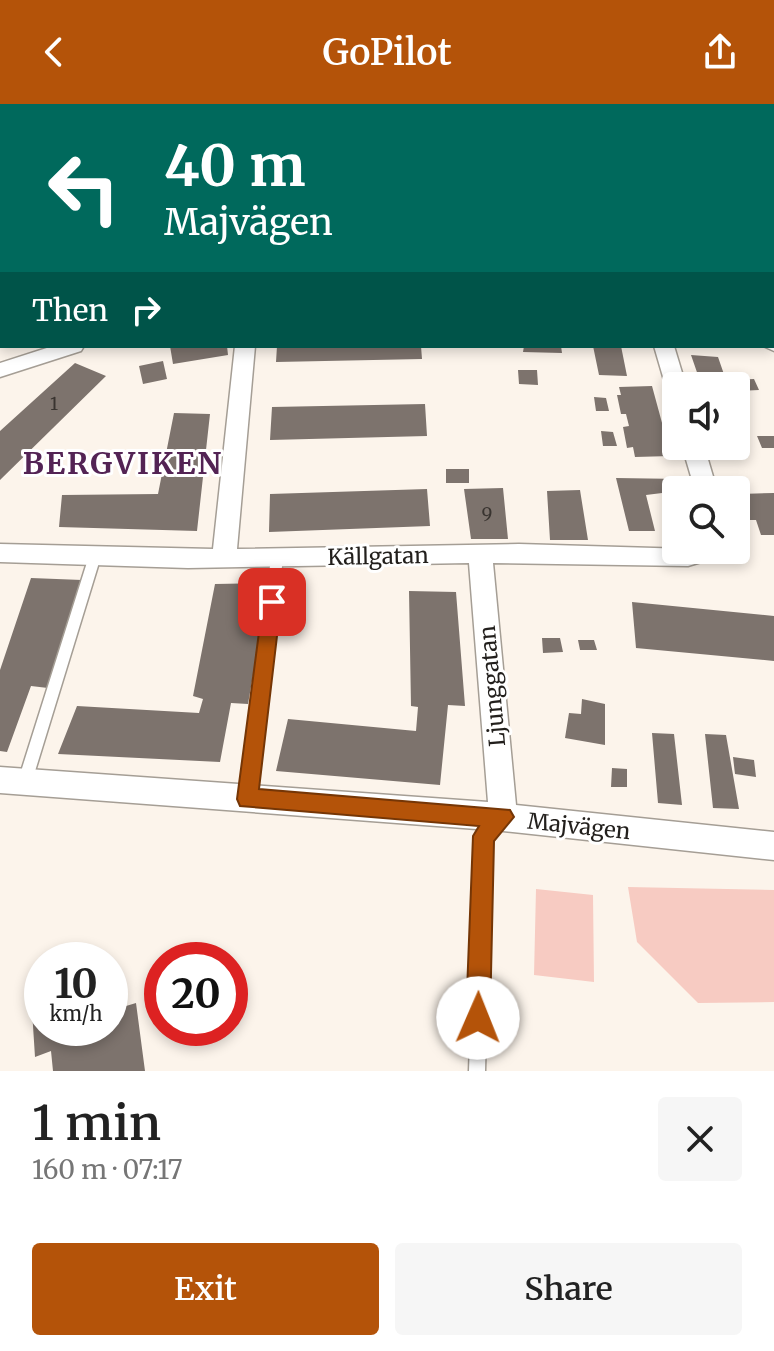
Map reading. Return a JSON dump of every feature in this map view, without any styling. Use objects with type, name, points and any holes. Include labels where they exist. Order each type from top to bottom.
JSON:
[{"type":"street","points":[[0,370],[68,348]]},
{"type":"street","points":[[224,558],[245,348]]},
{"type":"street","points":[[665,348],[672,372]]},
{"type":"street","name":"Källgatan","points":[[0,553],[224,558],[480,554],[662,557]]},
{"type":"street","name":"Ljunggatan","points":[[480,554],[503,817]]},
{"type":"street","name":"Majvägen","points":[[13,781],[503,817],[774,846]]},
{"type":"lane","points":[[13,781],[95,556]]},
{"type":"lane","points":[[247,799],[277,558]]},
{"type":"lane","points":[[477,1071],[484,836],[503,817]]},
{"type":"shaded area","points":[[628,887],[774,890],[774,1002],[698,1003],[637,942]]},
{"type":"shaded area","points":[[536,889],[593,895],[594,982],[534,975]]},
{"type":"building","points":[[170,348],[227,348],[228,355],[173,364]]},
{"type":"building","points":[[277,348],[421,348],[422,359],[276,362]]},
{"type":"building","points":[[524,348],[561,348],[562,353],[523,352]]},
{"type":"building","points":[[593,348],[621,348],[627,376],[599,375]]},
{"type":"building","points":[[691,355],[718,357],[723,372],[697,372]]},
{"type":"building","points":[[163,361],[167,379],[143,384],[139,366]]},
{"type":"building","points":[[75,363],[106,376],[0,480],[0,431]]},
{"type":"building","points":[[518,370],[537,370],[538,385],[519,384]]},
{"type":"building","points":[[750,379],[754,379],[759,390],[750,390]]},
{"type":"building","points":[[652,386],[662,423],[662,456],[635,457],[633,447],[627,448],[623,427],[629,426],[626,414],[621,414],[617,395],[621,395],[619,387]]},
{"type":"building","points":[[594,397],[606,398],[609,411],[596,411]]},
{"type":"building","points":[[425,404],[427,436],[270,440],[272,407]]},
{"type":"building","points":[[174,413],[210,414],[197,531],[59,527],[62,495],[158,494]]},
{"type":"building","points":[[601,431],[613,432],[617,446],[603,446]]},
{"type":"building","points":[[757,436],[774,436],[774,448],[762,448]]},
{"type":"building","points":[[446,469],[469,469],[469,483],[446,483]]},
{"type":"building","points":[[616,478],[662,479],[662,493],[646,495],[655,531],[629,531]]},
{"type":"building","points":[[503,488],[508,539],[471,539],[464,489]]},
{"type":"building","points":[[427,489],[430,526],[269,532],[270,494]]},
{"type":"building","points":[[580,490],[588,540],[550,540],[547,491]]},
{"type":"building","points":[[774,493],[774,535],[761,535],[756,520],[750,520],[750,494]]},
{"type":"building","points":[[31,578],[82,580],[48,688],[31,686],[7,752],[0,751],[0,670]]},
{"type":"building","points":[[269,583],[248,704],[231,703],[220,762],[58,754],[77,706],[199,713],[203,699],[193,696],[215,584]]},
{"type":"building","points":[[409,591],[456,592],[465,706],[448,705],[440,785],[276,771],[288,719],[416,731],[418,707],[411,706]]},
{"type":"building","points":[[632,602],[774,616],[774,661],[636,648]]},
{"type":"building","points":[[542,638],[560,638],[563,652],[543,653]]},
{"type":"building","points":[[578,640],[594,640],[597,650],[580,650]]},
{"type":"building","points":[[582,699],[605,704],[605,745],[565,738],[569,713],[581,714]]},
{"type":"building","points":[[652,733],[674,734],[682,805],[658,803]]},
{"type":"building","points":[[705,734],[726,735],[739,809],[713,808]]},
{"type":"building","points":[[733,757],[754,760],[756,777],[735,774]]},
{"type":"building","points":[[612,768],[627,769],[627,787],[611,787]]},
{"type":"building","points":[[136,1003],[145,1071],[53,1071],[51,1051],[35,1057],[34,1046],[128,1046],[128,1005]]},
{"type":"district","name":"BERGVIKEN","points":[[123,464]]},
{"type":"route","points":[[272,602],[247,799],[503,817],[484,836],[478,1018]]}]
